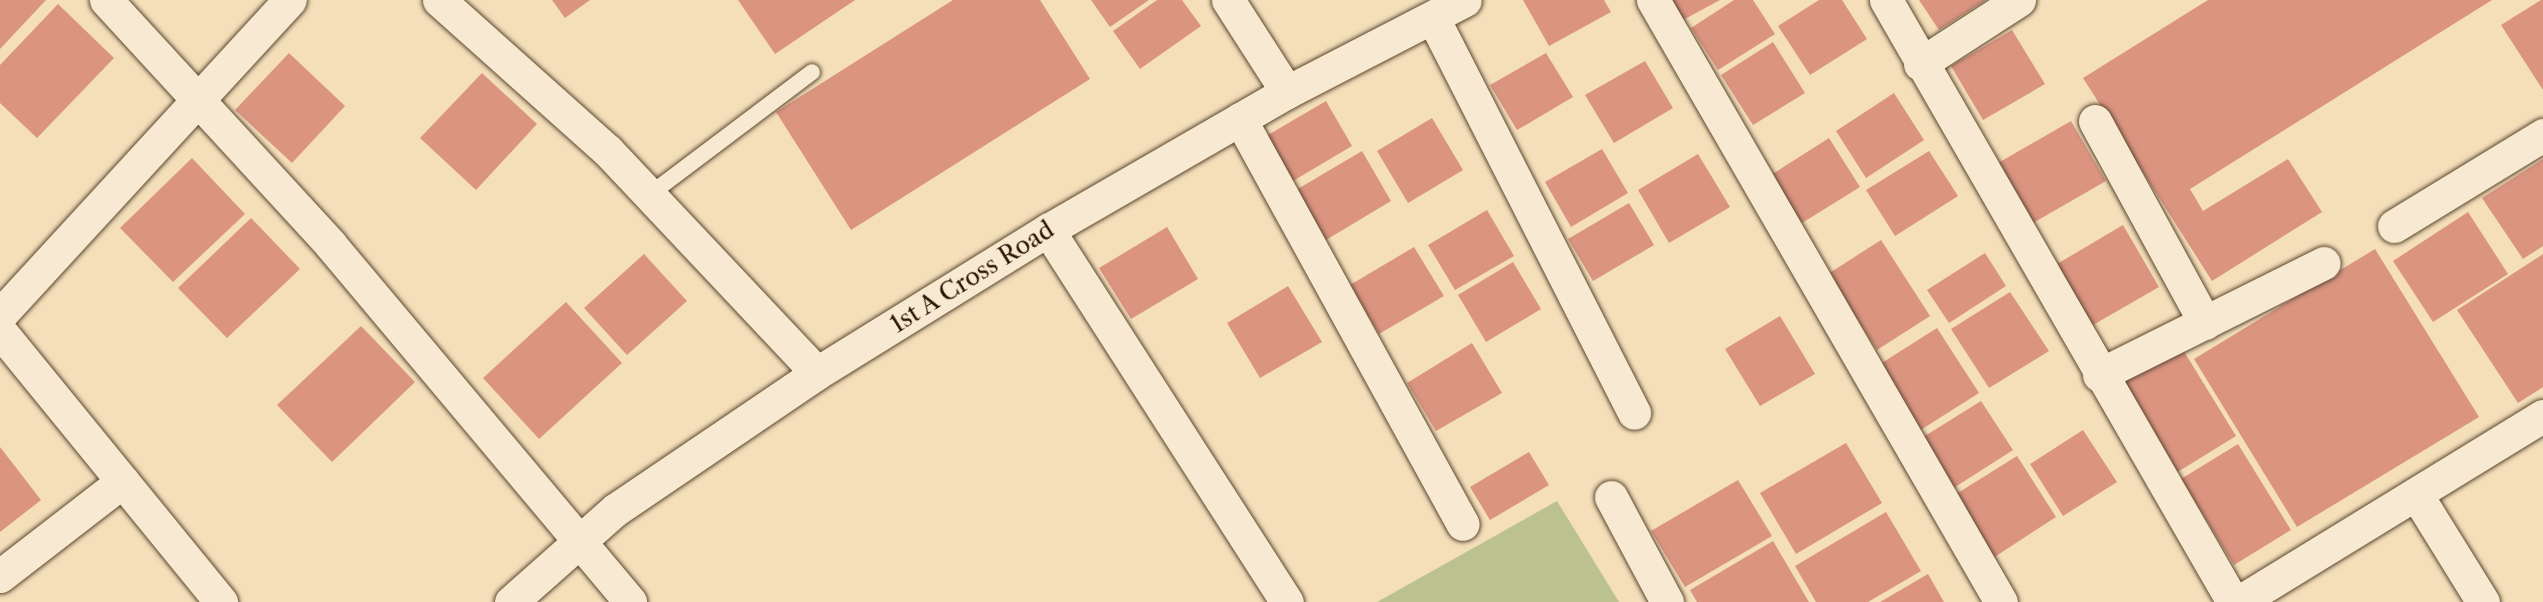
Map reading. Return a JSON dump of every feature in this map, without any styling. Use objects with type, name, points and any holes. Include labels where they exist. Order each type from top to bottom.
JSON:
[{"type":"street","points":[[106,0],[330,244],[581,540],[630,602]]},
{"type":"street","points":[[0,316],[290,0]]},
{"type":"street","points":[[439,0],[607,150],[817,373]]},
{"type":"street","points":[[1228,0],[1287,92]]},
{"type":"street","name":"1st A Cross Road","points":[[511,602],[615,510],[817,373],[1048,230],[1240,119],[1465,0]]},
{"type":"street","points":[[1653,0],[2001,602]]},
{"type":"street","points":[[1886,0],[2099,376],[2233,602]]},
{"type":"street","points":[[1920,64],[2019,0]]},
{"type":"street","points":[[1433,18],[1634,413]]},
{"type":"street","points":[[1240,119],[1463,524]]},
{"type":"street","points":[[2095,121],[2205,323]]},
{"type":"street","points":[[2394,226],[2543,135]]},
{"type":"street","points":[[1048,230],[1287,602]]},
{"type":"street","points":[[2099,376],[2324,263]]},
{"type":"street","points":[[0,331],[221,602]]},
{"type":"street","points":[[2239,602],[2543,416]]},
{"type":"street","points":[[0,576],[123,481]]},
{"type":"street","points":[[2416,494],[2483,602]]},
{"type":"street","points":[[1611,498],[1667,602]]},
{"type":"lane","points":[[649,195],[812,72]]},
{"type":"green space","points":[[1557,501],[1619,602],[1377,602]]},
{"type":"building","points":[[0,0],[46,0],[0,49]]},
{"type":"building","points":[[552,0],[590,0],[565,18]]},
{"type":"building","points":[[738,0],[855,0],[775,54]]},
{"type":"building","points":[[953,0],[1040,0],[1090,79],[851,230],[776,112]]},
{"type":"building","points":[[1091,0],[1149,0],[1110,27]]},
{"type":"building","points":[[1157,0],[1182,0],[1201,26],[1140,69],[1113,31]]},
{"type":"building","points":[[1523,0],[1604,0],[1611,12],[1549,46]]},
{"type":"building","points":[[1672,0],[1720,0],[1683,20]]},
{"type":"building","points":[[1734,0],[1753,0],[1775,34],[1718,70],[1691,28]]},
{"type":"building","points":[[1819,0],[1842,0],[1867,39],[1810,75],[1778,26]]},
{"type":"building","points":[[1919,0],[1986,0],[1939,30]]},
{"type":"building","points":[[2208,0],[2492,0],[2190,189],[2203,211],[2288,159],[2322,212],[2212,281],[2083,78]]},
{"type":"building","points":[[2543,0],[2543,90],[2501,25]]},
{"type":"building","points":[[58,4],[114,58],[37,138],[0,103],[0,65]]},
{"type":"building","points":[[2012,30],[2045,84],[1983,120],[1951,66]]},
{"type":"building","points":[[1773,42],[1805,93],[1753,125],[1721,75]]},
{"type":"building","points":[[289,53],[345,106],[292,163],[235,110]]},
{"type":"building","points":[[1546,53],[1573,97],[1517,130],[1490,85]]},
{"type":"building","points":[[1645,61],[1673,108],[1614,143],[1585,95]]},
{"type":"building","points":[[482,73],[537,124],[476,190],[420,138]]},
{"type":"building","points":[[1894,93],[1924,140],[1866,178],[1836,131]]},
{"type":"building","points":[[1326,101],[1352,146],[1293,181],[1266,136]]},
{"type":"building","points":[[1432,118],[1463,170],[1408,203],[1377,151]]},
{"type":"building","points":[[2071,121],[2106,181],[2033,223],[1998,163]]},
{"type":"building","points":[[1829,138],[1860,187],[1802,223],[1771,175]]},
{"type":"building","points":[[1602,149],[1628,193],[1571,227],[1545,182]]},
{"type":"building","points":[[1362,151],[1391,201],[1326,240],[1296,190]]},
{"type":"building","points":[[1929,151],[1958,196],[1895,236],[1866,190]]},
{"type":"building","points":[[1698,154],[1730,207],[1669,243],[1638,190]]},
{"type":"building","points":[[192,158],[245,214],[173,282],[120,228]]},
{"type":"building","points":[[2543,159],[2543,246],[2523,259],[2482,198]]},
{"type":"building","points":[[1629,203],[1654,245],[1593,281],[1568,239]]},
{"type":"building","points":[[1487,210],[1514,256],[1455,290],[1428,245]]},
{"type":"building","points":[[2468,212],[2508,274],[2433,322],[2393,261]]},
{"type":"building","points":[[251,218],[300,269],[227,338],[178,288]]},
{"type":"building","points":[[2123,225],[2159,287],[2093,325],[2057,264]]},
{"type":"building","points":[[1167,227],[1198,279],[1131,319],[1099,268]]},
{"type":"building","points":[[1881,240],[1930,316],[1877,350],[1828,274]]},
{"type":"building","points":[[1414,247],[1444,296],[1379,334],[1350,285]]},
{"type":"building","points":[[2375,249],[2479,417],[2297,527],[2194,359]]},
{"type":"building","points":[[1985,253],[2006,286],[1949,323],[1927,290]]},
{"type":"building","points":[[644,254],[687,301],[627,355],[584,308]]},
{"type":"building","points":[[2543,254],[2543,387],[2518,403],[2457,310]]},
{"type":"building","points":[[1513,262],[1541,309],[1486,342],[1458,295]]},
{"type":"building","points":[[1288,286],[1322,342],[1260,378],[1227,323]]},
{"type":"building","points":[[2010,292],[2049,351],[1989,388],[1951,329]]},
{"type":"building","points":[[566,302],[622,363],[539,439],[483,378]]},
{"type":"building","points":[[1780,316],[1815,374],[1760,406],[1725,349]]},
{"type":"building","points":[[361,326],[415,382],[332,462],[277,405]]},
{"type":"building","points":[[1937,328],[1979,393],[1919,431],[1877,366]]},
{"type":"building","points":[[1472,343],[1502,393],[1436,431],[1407,383]]},
{"type":"building","points":[[2180,345],[2236,436],[2176,473],[2120,382]]},
{"type":"building","points":[[1981,401],[2013,450],[1952,489],[1920,439]]},
{"type":"building","points":[[2083,430],[2117,482],[2063,516],[2030,464]]},
{"type":"building","points":[[1846,443],[1882,503],[1796,554],[1760,493]]},
{"type":"building","points":[[2238,444],[2291,530],[2234,565],[2181,479]]},
{"type":"building","points":[[0,447],[41,500],[0,532]]},
{"type":"building","points":[[1529,452],[1549,485],[1490,520],[1470,487]]},
{"type":"building","points":[[2017,456],[2056,517],[1993,558],[1953,496]]},
{"type":"building","points":[[1738,480],[1772,536],[1685,587],[1651,531]]},
{"type":"building","points":[[1886,512],[1921,571],[1868,602],[1816,602],[1795,566]]},
{"type":"building","points":[[1773,541],[1809,602],[1697,602],[1690,590]]},
{"type":"building","points":[[1928,574],[1944,602],[1880,602]]}]
